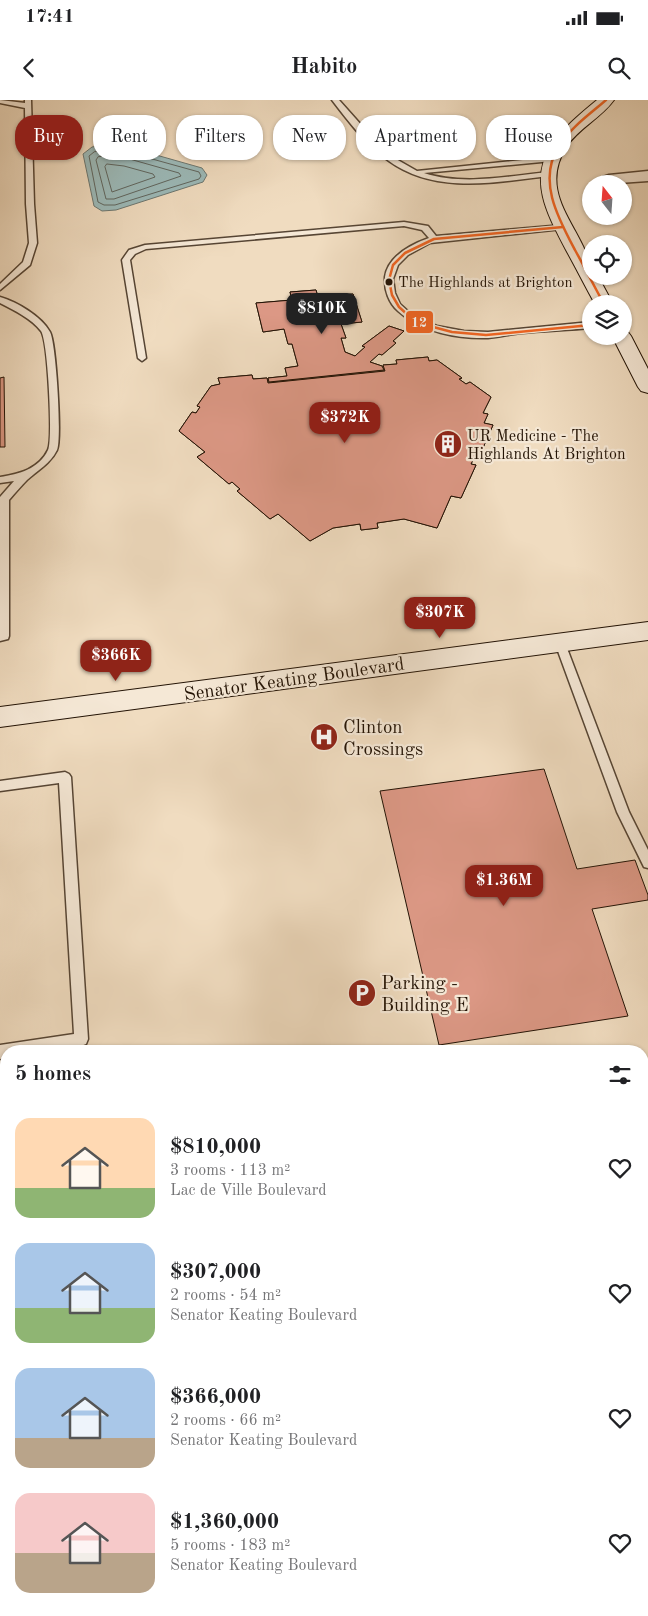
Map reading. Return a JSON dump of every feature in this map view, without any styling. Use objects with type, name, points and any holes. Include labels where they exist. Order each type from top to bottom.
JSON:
[{"type":"street","points":[[599,295],[563,227],[550,197],[550,167],[558,147],[569,132],[606,100]]},
{"type":"street","points":[[632,178],[648,176]]},
{"type":"street","points":[[626,345],[648,387]]},
{"type":"street","name":"Senator Keating Boulevard","points":[[0,717],[648,632]]},
{"type":"lane","points":[[335,100],[370,140],[392,160],[412,172],[442,181],[462,183],[550,167]]},
{"type":"lane","points":[[0,101],[28,103],[30,204],[33,243],[27,263],[0,288]]},
{"type":"lane","points":[[412,172],[550,167]]},
{"type":"lane","points":[[142,358],[126,260],[132,252],[145,247],[404,224],[424,228],[434,238]]},
{"type":"lane","points":[[563,227],[434,238],[419,244],[402,256],[389,271],[388,290],[395,306],[415,320],[444,330],[480,335],[582,326]]},
{"type":"lane","points":[[0,300],[10,304],[36,322],[45,331],[49,342],[54,435],[53,449],[43,463],[24,477],[4,499],[4,636],[0,637]]},
{"type":"lane","points":[[0,480],[24,477]]},
{"type":"lane","points":[[560,643],[623,812],[648,863]]},
{"type":"lane","points":[[0,786],[65,777],[81,1039],[44,1045]]},
{"type":"water","points":[[92,147],[93,160],[166,160],[166,158],[202,168],[207,175],[203,182],[116,210],[102,211],[94,206],[83,154]]},
{"type":"building","points":[[316,290],[318,297],[353,294],[362,322],[341,324],[346,338],[341,338],[345,352],[355,356],[365,347],[362,346],[389,326],[404,331],[393,341],[396,343],[370,362],[382,366],[384,370],[269,382],[268,378],[287,376],[285,368],[298,366],[292,344],[288,344],[284,329],[263,332],[256,303],[292,300],[290,292]]},
{"type":"building","points":[[316,290],[318,297],[353,294],[362,322],[341,324],[346,338],[341,338],[345,352],[355,356],[365,347],[362,346],[389,326],[404,331],[393,341],[396,343],[370,362],[382,366],[384,370],[269,382],[268,378],[287,376],[285,368],[298,366],[292,344],[288,344],[284,329],[263,332],[256,303],[292,300],[290,292]]},
{"type":"building","name":"UR Medicine - The Highlands At Brighton","points":[[428,357],[429,361],[437,360],[462,378],[459,379],[466,384],[470,382],[491,397],[483,413],[488,414],[484,423],[493,425],[479,457],[475,456],[471,464],[476,465],[461,498],[451,496],[437,528],[404,519],[377,523],[378,528],[361,530],[360,524],[333,528],[310,541],[278,514],[270,519],[237,491],[240,489],[232,482],[229,484],[197,457],[205,452],[179,431],[192,412],[196,413],[200,407],[197,406],[211,386],[220,384],[218,378],[252,375],[253,379],[267,378],[268,383],[385,371],[383,365],[397,364],[396,360]],"holes":[[[420,395],[437,406],[432,416],[426,415],[397,471],[389,469],[380,486],[370,484],[344,487],[335,492],[318,478],[310,482],[252,434],[247,436],[237,428],[246,413],[256,412],[259,424],[289,420],[291,426],[325,422],[323,416],[351,413],[353,419],[387,415],[385,410],[415,407],[411,396]]]},
{"type":"building","name":"UR Medicine - The Highlands At Brighton","points":[[428,357],[429,361],[437,360],[462,378],[459,379],[466,384],[470,382],[491,397],[483,413],[488,414],[484,423],[493,425],[479,457],[475,456],[471,464],[476,465],[461,498],[451,496],[437,528],[404,519],[377,523],[378,528],[361,530],[360,524],[333,528],[310,541],[278,514],[270,519],[237,491],[240,489],[232,482],[229,484],[197,457],[205,452],[179,431],[192,412],[196,413],[200,407],[197,406],[211,386],[220,384],[218,378],[252,375],[253,379],[267,378],[268,383],[385,371],[383,365],[397,364],[396,360]]},
{"type":"building","points":[[4,377],[5,447],[0,447],[0,378]]},
{"type":"building","points":[[544,769],[577,869],[635,860],[648,895],[648,900],[592,909],[628,1016],[439,1045],[380,791]]},
{"type":"transit line","name":"12","points":[[599,295],[556,212],[549,185],[549,172],[552,159],[564,139],[581,121],[606,100]]},
{"type":"transit line","name":"12","points":[[563,227],[434,239],[419,245],[398,259],[393,265],[389,280],[392,295],[399,307],[422,324],[437,329],[486,335],[582,326]]},
{"type":"place","name":"The Highlands at Brighton","points":[[389,282]]},
{"type":"place","name":"UR Medicine - The Highlands At Brighton","points":[[448,444]]},
{"type":"place","name":"Clinton Crossings","points":[[324,737]]},
{"type":"place","name":"Parking - Building E","points":[[362,993]]}]
